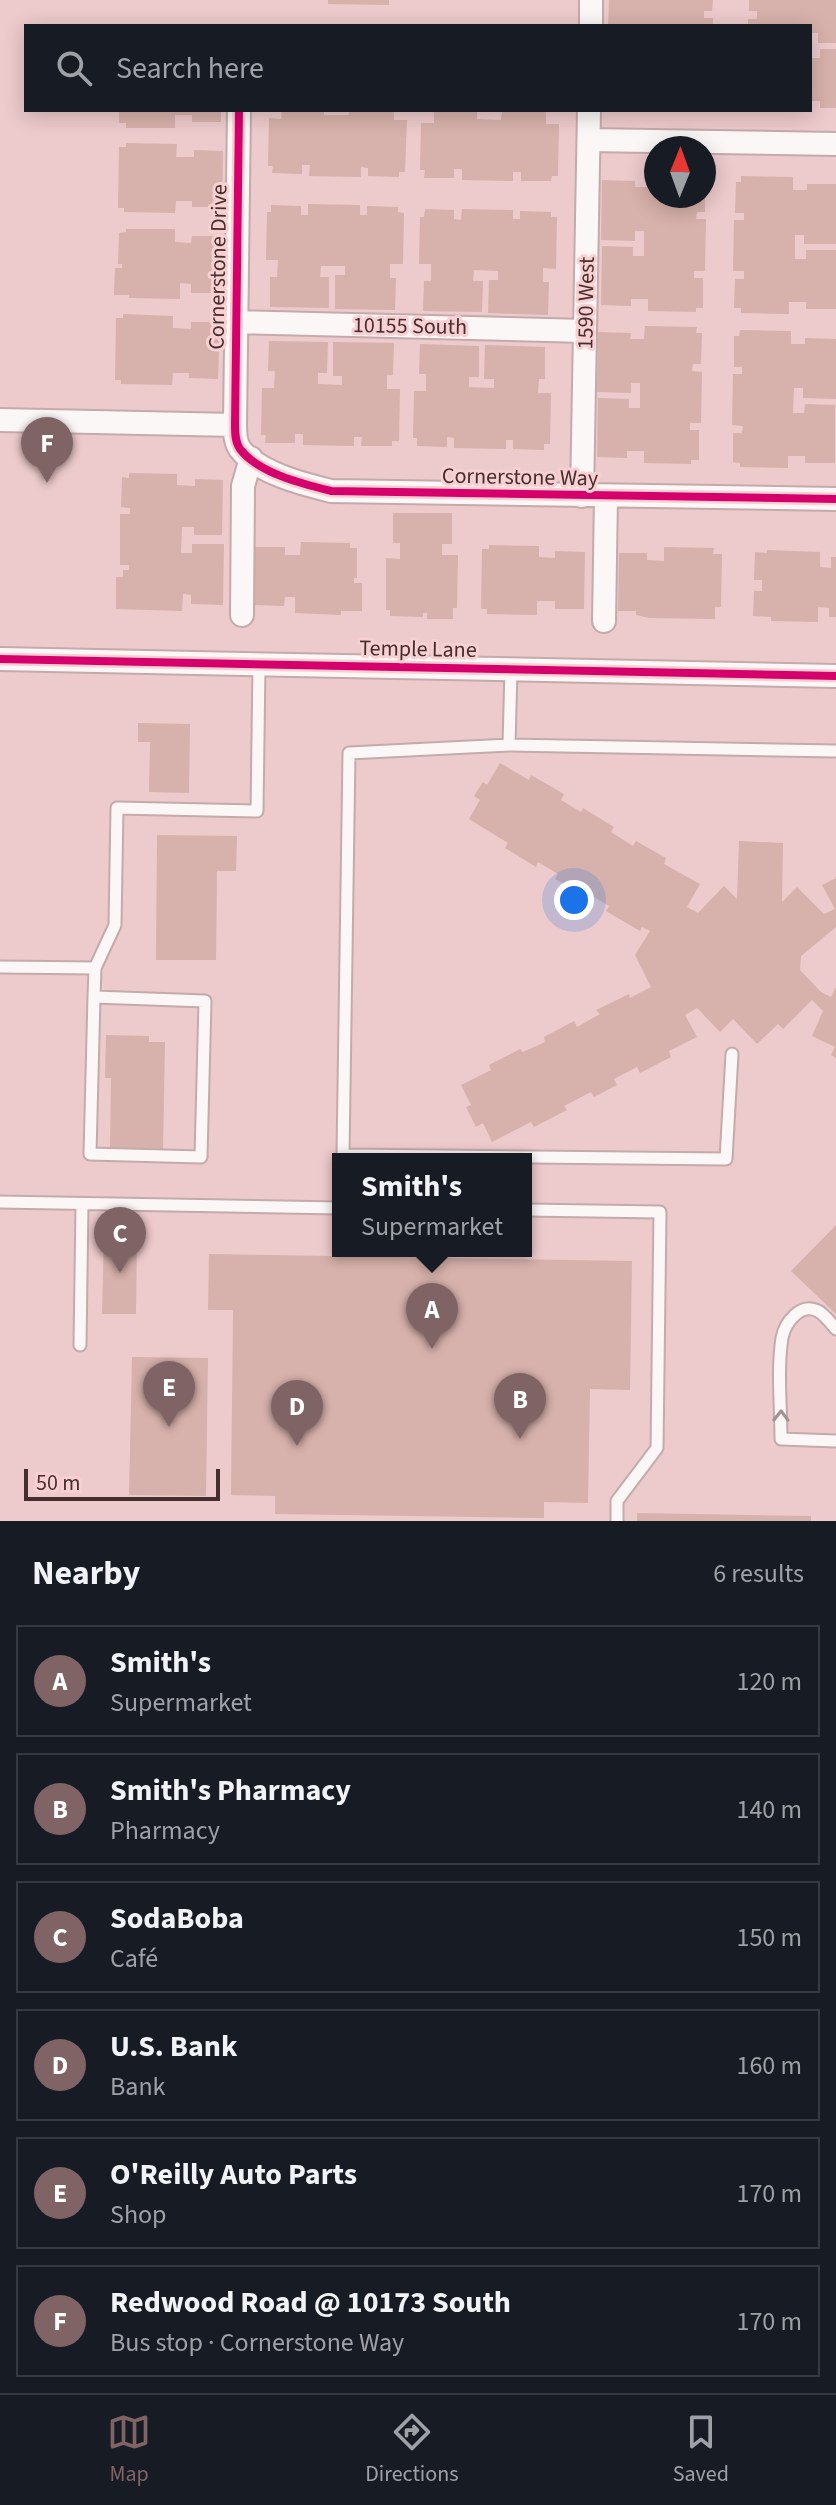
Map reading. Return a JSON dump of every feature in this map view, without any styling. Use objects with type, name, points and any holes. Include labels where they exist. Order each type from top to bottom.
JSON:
[{"type":"street","points":[[591,0],[591,24]]},
{"type":"street","name":"Cornerstone Drive","points":[[235,425],[239,112]]},
{"type":"street","name":"1590 West","points":[[582,496],[589,112]]},
{"type":"street","points":[[589,140],[836,144]]},
{"type":"street","name":"10155 South","points":[[235,322],[585,331]]},
{"type":"street","points":[[0,420],[235,425],[235,440],[240,450],[251,458],[243,486],[242,615]]},
{"type":"street","name":"Cornerstone Way","points":[[251,458],[274,473],[300,484],[331,491],[836,499]]},
{"type":"street","points":[[604,621],[606,496]]},
{"type":"street","name":"Temple Lane","points":[[0,659],[836,676]]},
{"type":"lane","points":[[94,997],[205,1001],[201,1157],[90,1154],[94,997],[95,968],[115,925],[117,808],[257,811],[259,664]]},
{"type":"lane","points":[[509,745],[511,669]]},
{"type":"lane","points":[[343,1153],[349,753],[509,745],[836,751]]},
{"type":"lane","points":[[0,967],[95,968]]},
{"type":"lane","points":[[532,1157],[726,1159],[732,1054]]},
{"type":"lane","points":[[0,1202],[332,1208]]},
{"type":"lane","points":[[80,1345],[82,1204]]},
{"type":"lane","points":[[532,1210],[660,1212],[657,1448],[617,1501],[617,1521]]},
{"type":"lane","points":[[836,1329],[818,1311],[811,1310],[798,1313],[787,1325],[782,1345],[781,1439],[836,1441]]},
{"type":"building","points":[[328,0],[389,0],[389,5],[328,4]]},
{"type":"building","points":[[609,0],[713,0],[712,11],[704,11],[704,18],[713,18],[713,24],[608,24]]},
{"type":"building","points":[[749,0],[836,0],[836,43],[818,43],[818,33],[812,33],[812,24],[748,24],[748,19],[757,19],[757,11],[749,11]]},
{"type":"building","points":[[820,49],[836,49],[836,108],[820,108],[820,101],[812,101],[812,58],[820,58]]},
{"type":"building","points":[[119,112],[221,112],[221,122],[192,122],[192,115],[175,115],[175,128],[126,128],[126,123],[119,123]]},
{"type":"building","points":[[282,112],[349,115],[349,112],[394,112],[394,120],[407,120],[405,172],[399,172],[399,177],[368,176],[368,168],[361,167],[361,177],[309,176],[310,165],[302,165],[302,174],[272,173],[273,166],[268,166],[269,118],[281,119]]},
{"type":"building","points":[[434,112],[477,112],[477,119],[501,120],[502,112],[546,112],[546,124],[559,124],[558,176],[552,176],[551,181],[521,181],[521,172],[513,172],[513,181],[462,180],[462,169],[454,169],[454,178],[424,178],[425,170],[420,170],[421,123],[434,123]]},
{"type":"building","points":[[126,143],[177,144],[176,157],[194,157],[194,150],[223,151],[222,207],[192,207],[192,201],[176,201],[175,213],[124,212],[124,208],[118,208],[119,147],[126,147]]},
{"type":"building","points":[[741,176],[793,177],[793,190],[807,190],[807,184],[836,184],[836,244],[804,244],[804,235],[795,235],[795,259],[806,259],[806,250],[836,250],[836,309],[806,309],[806,302],[789,302],[789,314],[741,313],[741,308],[734,308],[735,279],[744,279],[744,271],[733,271],[734,220],[744,220],[744,213],[735,213],[736,182],[741,182]]},
{"type":"building","points":[[602,180],[635,181],[635,187],[644,187],[644,208],[705,208],[705,212],[697,212],[696,219],[706,219],[705,271],[694,271],[694,278],[703,278],[703,308],[696,308],[696,312],[648,311],[648,299],[631,299],[631,306],[601,305],[602,246],[633,247],[633,256],[644,256],[644,231],[635,231],[635,241],[601,240]]},
{"type":"building","points":[[308,204],[360,205],[360,215],[367,215],[367,206],[398,207],[398,212],[404,213],[403,264],[390,264],[390,278],[396,278],[395,310],[335,309],[335,275],[345,275],[345,266],[321,266],[320,277],[329,277],[329,308],[270,307],[270,277],[277,277],[278,260],[266,260],[267,212],[271,212],[271,205],[301,206],[301,215],[308,215]]},
{"type":"building","points":[[425,209],[454,210],[454,219],[461,220],[462,209],[513,210],[513,219],[520,219],[520,211],[551,212],[551,217],[557,217],[556,269],[543,268],[543,282],[549,282],[548,315],[488,313],[489,280],[498,280],[498,271],[474,270],[473,281],[483,281],[482,312],[423,311],[424,281],[431,281],[431,264],[419,264],[420,217],[424,217]]},
{"type":"building","points":[[126,229],[175,229],[175,242],[191,243],[192,236],[221,236],[220,293],[191,293],[191,284],[180,283],[180,299],[114,295],[115,268],[122,268],[122,264],[118,264],[119,233],[126,232]]},
{"type":"building","points":[[123,314],[173,316],[173,328],[191,329],[191,322],[220,322],[218,379],[189,378],[189,373],[173,373],[172,385],[121,384],[121,380],[115,380],[116,318],[123,318]]},
{"type":"building","points":[[645,326],[697,327],[696,333],[702,333],[701,364],[693,364],[692,371],[702,372],[701,423],[690,423],[690,430],[699,430],[699,460],[691,460],[691,464],[644,463],[644,451],[627,451],[627,458],[597,457],[598,398],[629,399],[629,408],[640,408],[640,383],[631,383],[631,393],[597,392],[598,332],[631,333],[630,339],[644,339]]},
{"type":"building","points":[[740,330],[791,331],[791,344],[805,344],[805,338],[836,339],[836,399],[803,398],[803,388],[794,388],[793,413],[804,413],[805,404],[835,405],[835,463],[805,463],[805,456],[788,456],[788,468],[740,467],[740,463],[733,462],[733,433],[742,433],[743,426],[732,425],[733,374],[742,374],[742,367],[734,367],[734,336],[739,336]]},
{"type":"building","points":[[269,341],[328,342],[327,373],[318,373],[318,384],[342,385],[342,376],[333,376],[333,342],[394,343],[393,375],[387,375],[387,389],[400,389],[399,441],[392,441],[392,446],[361,446],[362,437],[354,437],[354,446],[303,445],[303,434],[295,434],[295,443],[265,443],[266,435],[261,435],[262,388],[274,388],[275,371],[268,371]]},
{"type":"building","points":[[420,344],[479,346],[479,377],[469,377],[469,387],[494,388],[494,379],[484,379],[485,345],[545,347],[545,379],[539,379],[538,393],[551,393],[550,444],[544,444],[544,450],[513,449],[513,440],[506,440],[506,449],[454,448],[454,438],[447,437],[447,447],[417,446],[417,438],[413,438],[414,391],[426,391],[426,374],[419,374]]},
{"type":"building","points":[[129,473],[177,474],[177,485],[195,486],[195,479],[223,480],[222,535],[194,535],[194,527],[182,527],[181,553],[192,553],[192,544],[224,544],[223,605],[191,604],[191,595],[183,594],[182,611],[116,609],[116,577],[123,577],[123,570],[129,570],[129,565],[120,565],[120,514],[130,514],[130,508],[121,507],[122,477],[129,478]]},
{"type":"building","points":[[393,513],[452,513],[452,544],[442,544],[442,555],[458,555],[457,608],[453,608],[453,619],[427,619],[427,613],[423,613],[423,617],[390,616],[390,610],[386,610],[386,558],[400,559],[400,543],[393,543]]},
{"type":"building","points":[[301,542],[350,543],[350,548],[357,548],[357,578],[354,578],[354,583],[362,583],[362,611],[341,611],[341,615],[295,613],[295,597],[285,597],[284,606],[254,605],[255,547],[285,547],[285,555],[300,555]]},
{"type":"building","points":[[489,545],[539,546],[539,557],[555,558],[555,551],[585,552],[584,609],[555,609],[555,601],[537,601],[537,615],[487,614],[487,609],[481,609],[482,549],[489,549]]},
{"type":"building","points":[[664,547],[714,548],[713,554],[722,554],[721,607],[715,607],[715,619],[649,618],[636,615],[636,611],[618,611],[619,553],[647,553],[647,560],[664,561]]},
{"type":"building","points":[[767,550],[820,552],[820,567],[831,568],[831,557],[836,557],[836,617],[829,617],[829,608],[818,607],[818,622],[771,621],[771,617],[753,616],[754,591],[762,591],[762,580],[754,580],[755,552],[767,553]]},
{"type":"building","points":[[138,723],[190,724],[189,793],[149,792],[150,742],[138,742]]},
{"type":"building","points":[[500,763],[529,780],[531,775],[564,794],[561,800],[581,812],[583,808],[614,827],[611,832],[633,846],[636,841],[666,858],[664,864],[700,884],[687,907],[698,913],[724,886],[737,899],[739,841],[783,843],[782,902],[797,887],[824,914],[835,909],[822,885],[836,878],[836,927],[801,956],[800,970],[821,992],[831,997],[836,987],[836,1058],[831,1055],[835,1047],[812,1036],[823,1011],[812,1000],[783,1029],[778,1024],[757,1044],[733,1019],[720,1032],[697,1008],[685,1015],[697,1037],[669,1051],[671,1057],[640,1073],[637,1067],[614,1079],[617,1085],[594,1097],[591,1092],[564,1106],[567,1110],[534,1127],[531,1122],[492,1142],[483,1123],[476,1127],[466,1107],[471,1105],[461,1085],[491,1070],[489,1065],[520,1049],[523,1052],[545,1042],[544,1037],[574,1021],[577,1027],[600,1014],[596,1010],[651,987],[635,955],[650,931],[642,927],[640,931],[606,911],[609,906],[589,894],[587,898],[555,879],[558,874],[538,862],[536,867],[505,848],[508,843],[469,819],[480,800],[474,796],[483,782],[487,785]]},
{"type":"building","points":[[157,835],[237,836],[236,871],[217,871],[216,960],[156,960]]},
{"type":"building","points":[[106,1035],[149,1036],[149,1042],[165,1042],[163,1149],[110,1148],[111,1078],[105,1078]]},
{"type":"building","points":[[836,1225],[836,1314],[791,1271]]},
{"type":"building","points":[[104,1232],[137,1232],[136,1314],[102,1314]]},
{"type":"building","points":[[209,1254],[632,1261],[630,1390],[590,1389],[588,1503],[544,1502],[544,1518],[275,1514],[275,1496],[231,1495],[233,1310],[208,1310]]},
{"type":"building","points":[[132,1357],[208,1358],[206,1496],[129,1495]]},
{"type":"building","points":[[637,1513],[811,1516],[811,1521],[637,1521]]},
{"type":"cycle path","points":[[239,112],[235,431],[240,449],[258,465],[331,491],[836,499]]},
{"type":"cycle path","points":[[0,659],[836,676]]},
{"type":"place","name":"Redwood Road @ 10173 South","points":[[47,483]]},
{"type":"place","name":"SodaBoba","points":[[120,1273]]},
{"type":"place","name":"Smith's","points":[[432,1349]]},
{"type":"place","name":"O'Reilly Auto Parts","points":[[169,1427]]},
{"type":"place","name":"Smith's Pharmacy","points":[[520,1439]]},
{"type":"place","name":"U.S. Bank","points":[[297,1446]]}]
